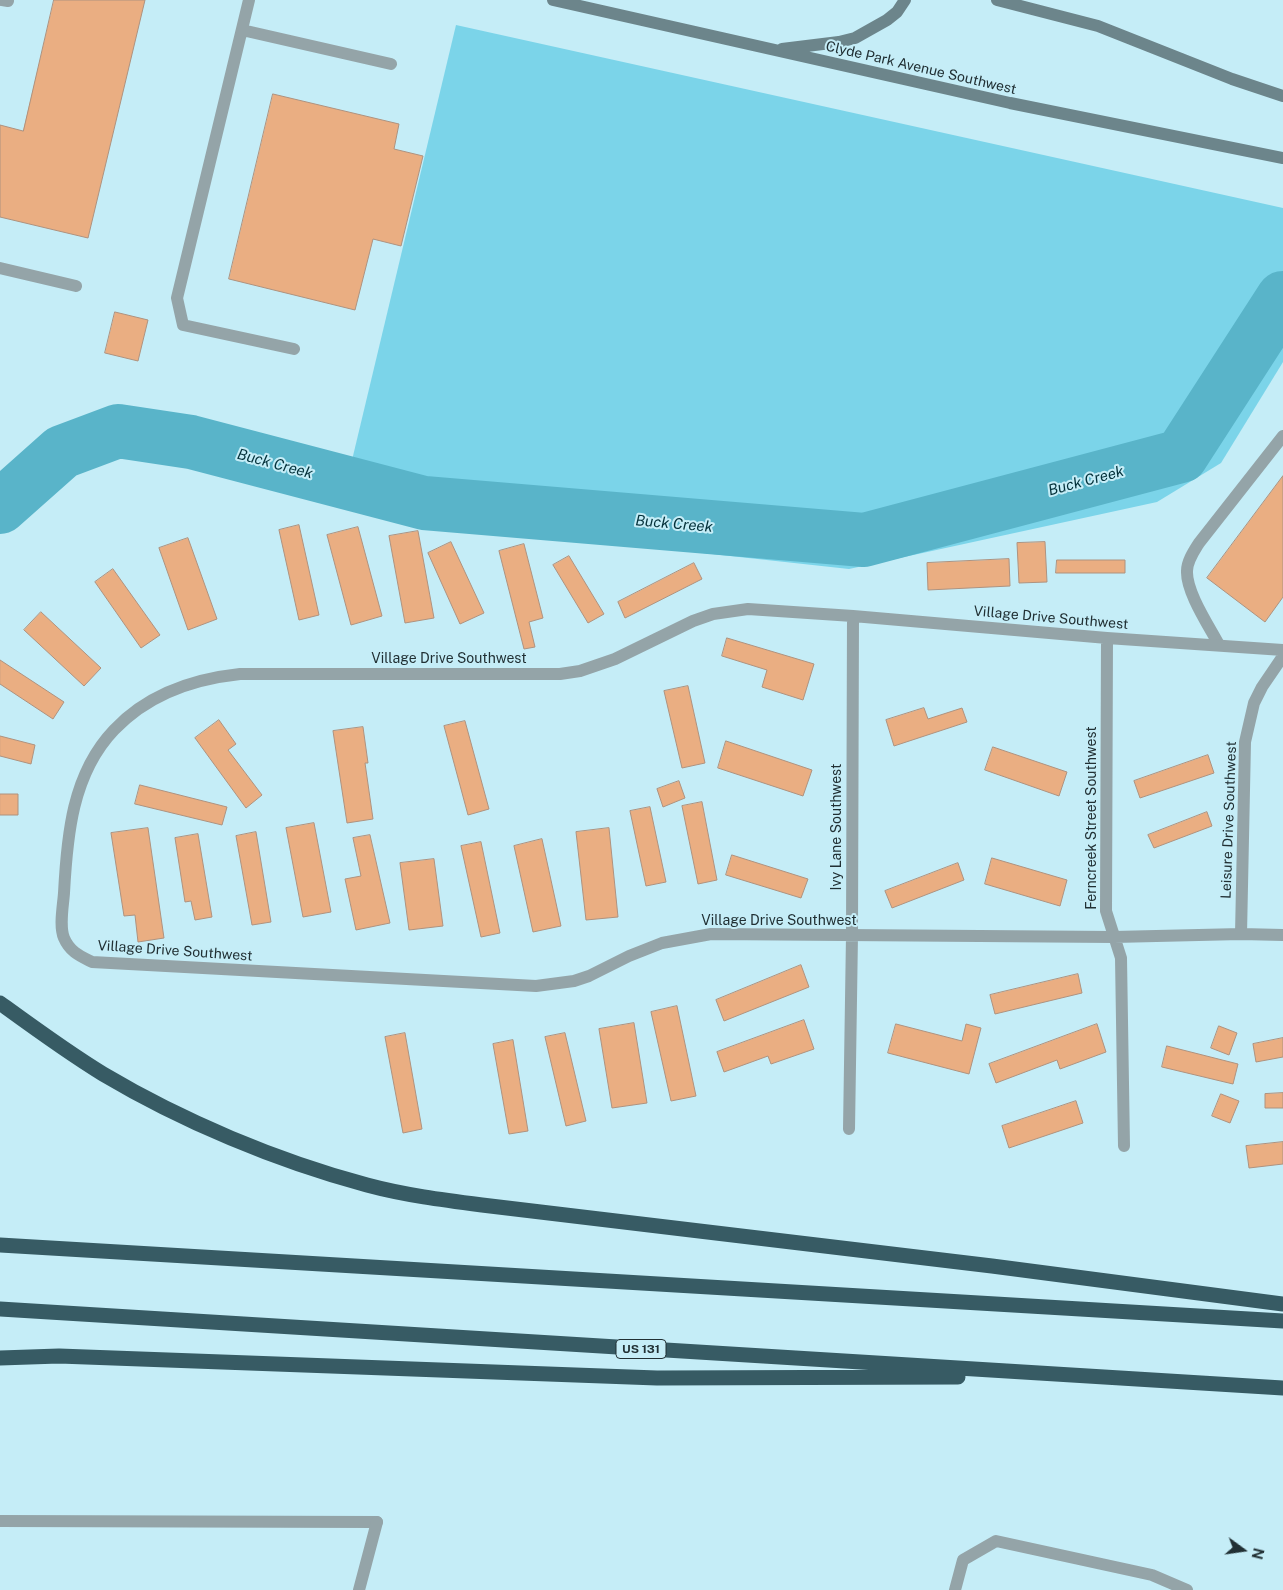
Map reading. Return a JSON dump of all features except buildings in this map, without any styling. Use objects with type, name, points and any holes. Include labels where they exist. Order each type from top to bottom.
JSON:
[{"type":"highway","points":[[0,1003],[59,1046],[102,1074],[158,1104],[214,1130],[295,1163],[368,1185],[414,1195],[482,1205],[992,1266],[1283,1304]]},
{"type":"highway","points":[[0,1245],[1283,1321]]},
{"type":"highway","name":"US 131","points":[[0,1309],[1283,1388]]},
{"type":"highway","points":[[0,1358],[58,1356],[657,1378],[1101,1377]]},
{"type":"main road","name":"Clyde Park Avenue Southwest","points":[[554,0],[1010,104],[1283,158]]},
{"type":"main road","points":[[772,50],[839,42],[855,38],[887,20],[897,12],[904,0]]},
{"type":"main road","points":[[997,0],[1098,26],[1232,79],[1283,96]]},
{"type":"street","points":[[2,0],[8,0]]},
{"type":"street","points":[[249,0],[177,298],[183,325],[294,349]]},
{"type":"street","points":[[242,30],[391,64]]},
{"type":"street","points":[[0,268],[76,286]]},
{"type":"street","points":[[1219,645],[1189,587],[1187,570],[1190,560],[1199,543],[1283,436]]},
{"type":"street","name":"Village Drive Southwest","points":[[1283,650],[1107,638],[748,608],[693,620],[599,666],[560,674],[240,674],[216,676],[176,688],[156,698],[126,718],[112,731],[88,767],[71,814],[67,839],[63,936],[74,952],[92,962],[536,986],[556,984],[589,976],[645,950],[685,938],[711,934],[1114,937],[1283,935]]},
{"type":"street","name":"Ivy Lane Southwest","points":[[849,1129],[853,616]]},
{"type":"street","name":"Ferncreek Street Southwest","points":[[1107,638],[1106,912],[1121,958],[1124,1146]]},
{"type":"street","name":"Leisure Drive Southwest","points":[[1241,934],[1245,742],[1254,703],[1262,687],[1283,656]]},
{"type":"street","points":[[0,1521],[377,1522],[359,1590]]},
{"type":"street","points":[[955,1590],[963,1560],[996,1541],[1152,1575],[1187,1590]]},
{"type":"shaded area","points":[[456,25],[1283,208],[1283,362],[1221,463],[1157,502],[849,569],[492,530],[342,502]]},
{"type":"waterway","name":"Buck Creek","points":[[0,507],[62,452],[118,431],[191,442],[424,503],[864,540],[1181,456],[1283,298]]}]
